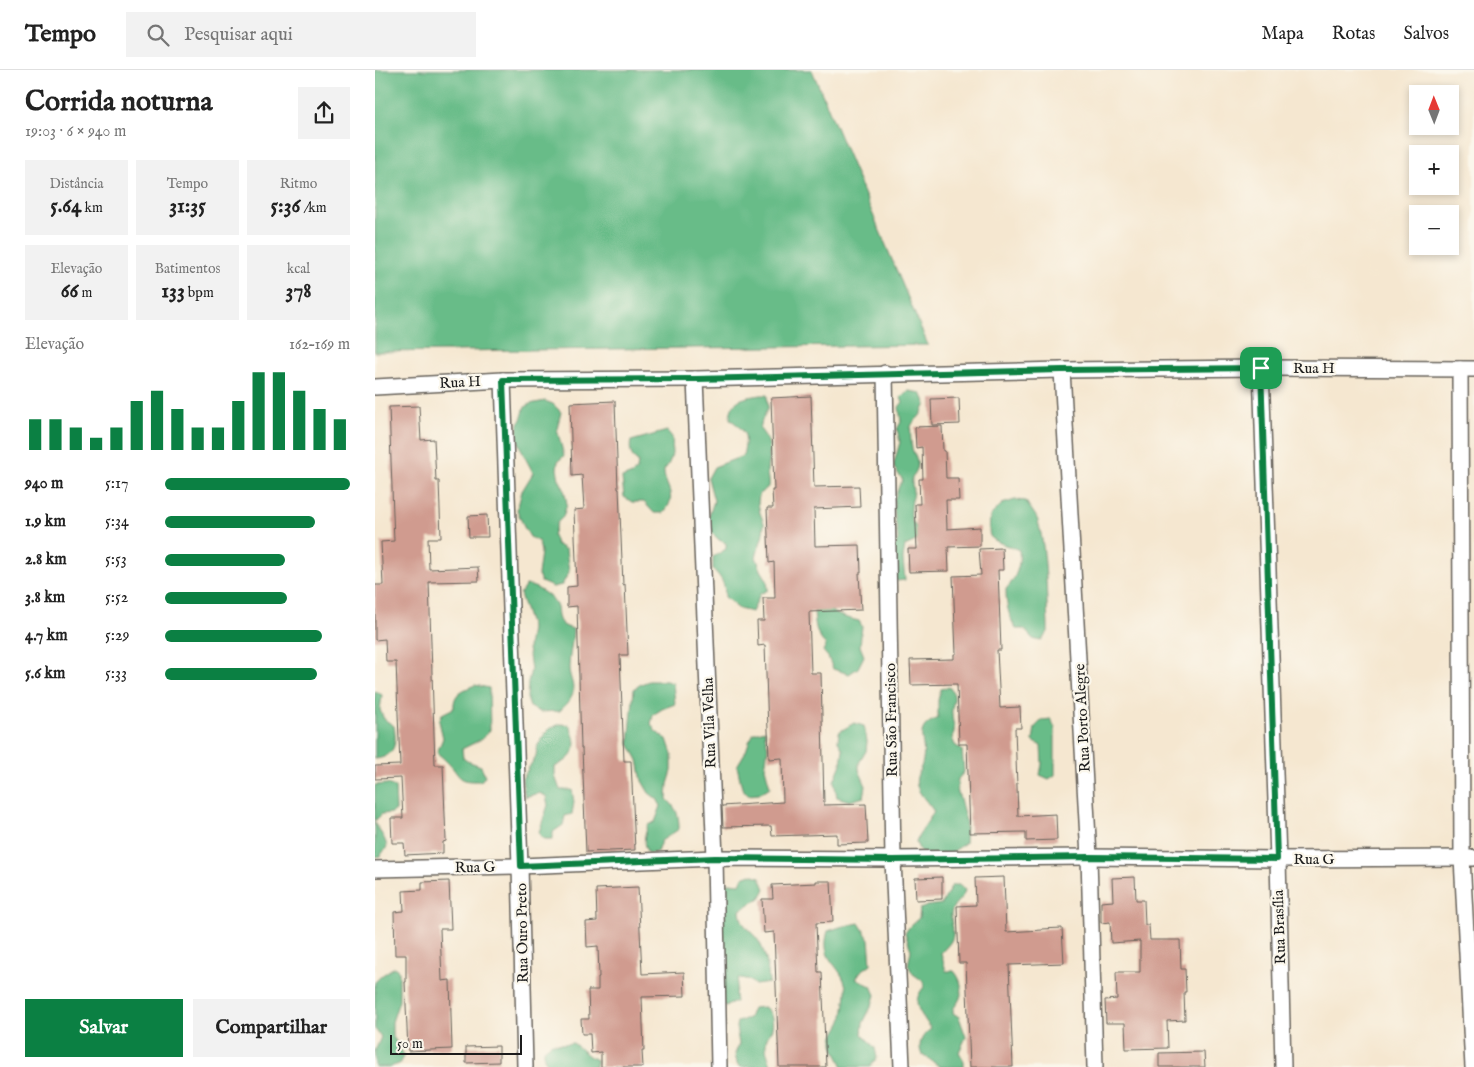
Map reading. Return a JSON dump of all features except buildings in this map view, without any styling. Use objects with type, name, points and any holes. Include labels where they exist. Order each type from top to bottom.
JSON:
[{"type":"street","name":"Rua H","points":[[375,387],[503,380],[695,379],[1062,370],[1261,368],[1467,369]]},
{"type":"street","name":"Rua Brasília","points":[[1261,368],[1283,1067]]},
{"type":"street","points":[[1467,369],[1468,858],[1473,1067]]},
{"type":"street","name":"Rua Porto Alegre","points":[[1062,370],[1089,857],[1095,1067]]},
{"type":"street","name":"Rua São Francisco","points":[[885,373],[893,860],[902,1067]]},
{"type":"street","name":"Rua Vila Velha","points":[[695,379],[715,858],[719,1067]]},
{"type":"street","name":"Rua Ouro Preto","points":[[503,380],[521,866],[525,1067]]},
{"type":"street","name":"Rua G","points":[[375,869],[521,866],[715,858],[893,860],[1089,857],[1277,859],[1468,858]]},
{"type":"green space","points":[[375,70],[812,70],[928,345],[375,352]]},
{"type":"green space","points":[[909,391],[921,393],[926,404],[912,425],[911,432],[917,470],[912,477],[911,514],[913,522],[922,532],[920,539],[905,546],[903,559],[905,580],[897,581],[890,574],[894,548],[898,539],[894,500],[903,480],[894,468],[894,463],[900,442],[897,429],[901,422],[899,407],[903,402],[901,397]]},
{"type":"green space","points":[[767,395],[768,408],[760,429],[769,445],[768,487],[759,495],[758,503],[764,523],[763,534],[756,557],[767,580],[768,590],[760,594],[752,612],[739,609],[725,597],[722,581],[713,569],[713,557],[726,549],[726,543],[719,540],[712,533],[708,519],[714,501],[708,478],[714,467],[743,456],[745,435],[730,419],[731,412],[739,400]]},
{"type":"green space","points":[[545,401],[553,404],[561,412],[557,429],[564,456],[558,461],[557,469],[567,504],[563,517],[557,523],[553,535],[556,544],[566,550],[569,572],[562,585],[553,587],[541,582],[538,575],[541,552],[539,542],[530,537],[517,510],[522,491],[533,473],[519,445],[518,427],[524,408],[530,404]]},
{"type":"green space","points":[[667,431],[672,437],[672,450],[671,459],[664,470],[664,476],[671,496],[668,507],[663,513],[654,513],[644,502],[632,502],[624,497],[622,478],[637,470],[638,462],[631,453],[631,441]]},
{"type":"green space","points":[[1015,500],[1026,501],[1037,518],[1041,533],[1046,573],[1048,632],[1041,641],[1033,639],[1024,629],[1016,629],[1008,609],[1006,589],[1013,581],[1017,571],[1019,550],[995,540],[989,534],[990,516],[1002,504]]},
{"type":"green space","points":[[526,585],[539,589],[551,598],[556,605],[560,622],[573,629],[569,668],[573,692],[570,700],[560,711],[540,712],[530,707],[527,698],[531,670],[528,648],[531,628],[520,594]]},
{"type":"green space","points":[[827,608],[838,615],[859,621],[862,626],[860,646],[864,656],[858,668],[849,674],[833,669],[823,651],[826,645],[818,633],[814,610]]},
{"type":"green space","points":[[649,681],[673,683],[675,704],[653,715],[651,724],[656,732],[667,739],[672,754],[672,771],[668,784],[667,799],[677,812],[679,829],[661,841],[657,852],[649,854],[644,844],[646,832],[648,825],[655,822],[661,806],[657,799],[649,793],[642,781],[638,760],[629,744],[634,689]]},
{"type":"green space","points":[[475,685],[489,688],[490,730],[482,739],[462,749],[463,758],[481,766],[485,776],[481,781],[463,779],[437,753],[443,738],[439,721],[442,714],[454,708],[457,695]]},
{"type":"green space","points":[[949,687],[954,694],[952,717],[954,731],[952,738],[955,745],[962,750],[964,772],[958,779],[957,789],[966,821],[965,843],[950,854],[926,855],[920,851],[916,843],[918,836],[934,812],[920,793],[916,782],[924,753],[922,731],[930,722],[938,718],[938,700],[941,689]]},
{"type":"green space","points":[[375,691],[382,695],[380,710],[384,719],[394,726],[395,743],[391,752],[382,758],[375,759]]},
{"type":"green space","points":[[1051,719],[1055,728],[1055,775],[1049,779],[1040,775],[1042,764],[1041,746],[1033,741],[1035,727],[1042,720]]},
{"type":"green space","points":[[854,723],[864,726],[867,741],[866,751],[859,763],[859,770],[866,786],[864,797],[850,801],[837,797],[834,781],[841,764],[843,750],[838,741],[839,732]]},
{"type":"green space","points":[[560,724],[569,725],[575,747],[568,759],[555,767],[555,776],[560,790],[572,790],[574,802],[572,814],[565,816],[563,825],[553,832],[553,839],[544,839],[539,832],[548,805],[546,796],[539,793],[525,797],[522,779],[536,756],[537,747],[542,738],[549,729]]},
{"type":"green space","points":[[765,730],[768,747],[765,768],[770,787],[759,794],[748,795],[742,788],[737,766],[754,733]]},
{"type":"green space","points":[[387,784],[395,787],[396,810],[392,813],[382,814],[375,821],[375,785]]},
{"type":"green space","points":[[375,822],[387,847],[380,856],[375,857]]},
{"type":"green space","points":[[751,874],[760,877],[765,889],[760,898],[740,910],[744,924],[758,940],[765,955],[769,983],[755,985],[748,979],[738,979],[735,994],[736,1002],[726,1006],[720,1003],[719,887],[729,883],[740,884],[743,877]]},
{"type":"green space","points":[[952,885],[959,885],[965,890],[963,896],[952,910],[953,937],[941,953],[946,971],[954,971],[960,982],[961,994],[953,1013],[959,1017],[966,1037],[959,1052],[964,1061],[964,1067],[940,1067],[921,1053],[921,1040],[931,1029],[917,1004],[917,999],[924,987],[923,981],[913,974],[908,965],[911,950],[905,933],[919,918],[920,909],[942,904]]},
{"type":"green space","points":[[859,923],[869,939],[871,964],[860,972],[856,979],[871,986],[875,995],[863,1023],[862,1034],[875,1048],[877,1058],[870,1067],[843,1067],[835,1051],[833,1039],[843,1019],[846,987],[840,972],[828,956],[826,941],[828,931]]},
{"type":"green space","points":[[394,967],[399,971],[399,1001],[392,1022],[392,1035],[404,1055],[399,1064],[390,1067],[375,1067],[375,1051],[381,1037],[375,1029],[375,982]]},
{"type":"green space","points":[[764,1007],[770,1013],[773,1022],[766,1043],[771,1067],[741,1067],[737,1064],[735,1054],[739,1044],[737,1022],[749,1018],[753,1008]]},
{"type":"green space","points":[[552,1043],[573,1043],[596,1060],[596,1067],[549,1067],[544,1058],[544,1049]]},
{"type":"route","points":[[1261,368],[1277,859],[1089,857],[893,860],[715,858],[521,866],[503,380],[695,379],[885,373],[1261,368]]}]
